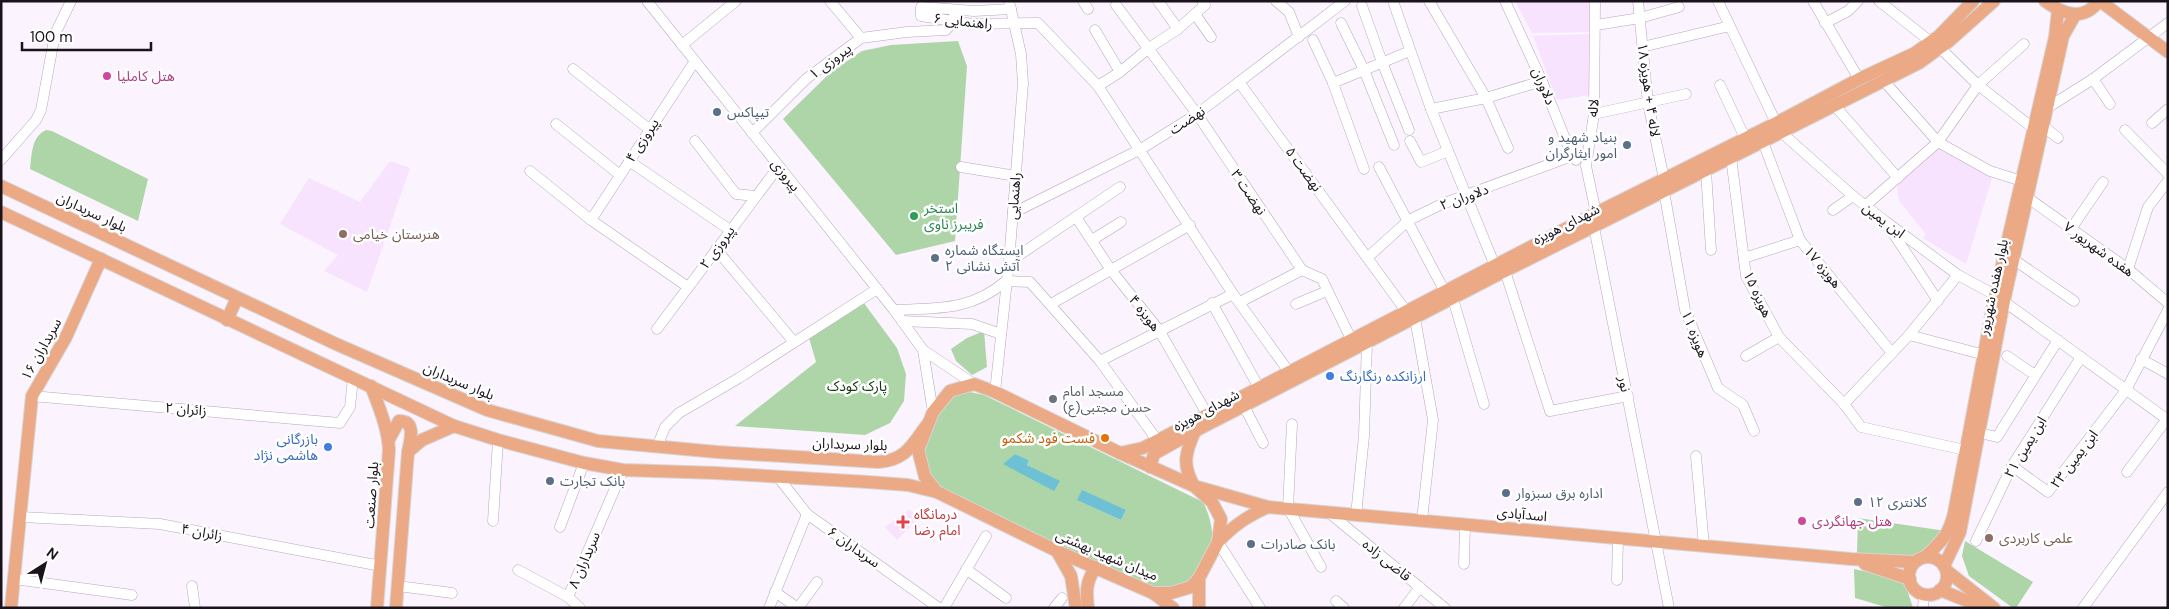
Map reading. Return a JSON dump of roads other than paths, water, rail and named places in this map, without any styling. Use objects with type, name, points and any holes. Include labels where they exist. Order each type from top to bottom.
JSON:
[{"type":"main road","name":"شهدای هویزه","points":[[1120,453],[1143,448],[1258,386],[1351,339],[1410,314],[1500,269],[1594,227],[1745,138],[1779,128],[1835,106],[1919,63],[1974,1]]},
{"type":"main road","name":"شهدای هویزه","points":[[1500,269],[1596,213],[1664,185],[1706,171],[1763,142],[1779,128],[1859,79],[1936,45],[1994,1]]},
{"type":"main road","points":[[2045,1],[2058,10],[2075,15],[2091,10],[2100,1],[2168,52]]},
{"type":"main road","name":"بلوار هفده شهریور","points":[[1919,559],[1945,537],[1951,527],[1985,356],[2000,298],[2013,259],[2028,198],[2058,10]]},
{"type":"main road","name":"بلوار هفده شهریور","points":[[1945,568],[1960,532],[1980,432],[2000,298],[2022,181],[2038,127],[2048,108],[2063,36],[2075,15]]},
{"type":"main road","name":"بلوار سربداران","points":[[1,186],[237,298],[486,410],[598,441],[717,452],[878,462],[893,461],[906,452],[927,425]]},
{"type":"main road","points":[[1,212],[454,426],[498,440],[584,463],[623,470],[716,473],[908,486],[937,492]]},
{"type":"main road","name":"سربداران ۱۶","points":[[11,608],[32,396],[66,337],[101,259]]},
{"type":"main road","points":[[227,320],[237,298]]},
{"type":"main road","name":"شهدای هویزه","points":[[1154,454],[1367,343],[1410,314]]},
{"type":"main road","points":[[974,384],[995,392],[1120,453],[1194,486],[1212,502],[1221,519],[1218,542]]},
{"type":"main road","name":"میدان شهید بهشتی","points":[[974,384],[950,392],[933,412],[918,450],[919,460],[925,477],[937,492],[1057,551],[1153,593],[1171,593],[1191,587],[1199,578]]},
{"type":"main road","name":"بلوار صنعت","points":[[371,386],[388,439],[378,608]]},
{"type":"main road","points":[[388,439],[399,421],[405,421],[410,425],[412,432],[408,452],[396,608]]},
{"type":"main road","points":[[408,452],[422,440],[454,426]]},
{"type":"main road","points":[[1194,486],[1186,467],[1188,448],[1195,431]]},
{"type":"main road","points":[[1143,448],[1154,454],[1150,467]]},
{"type":"main road","points":[[716,473],[717,452]]},
{"type":"main road","name":"اسدآبادی","points":[[1194,486],[1268,507],[1851,559],[1919,559]]},
{"type":"main road","points":[[1199,608],[1199,578],[1218,542],[1232,527],[1243,519],[1268,507]]},
{"type":"main road","points":[[1057,551],[1071,576],[1076,608]]},
{"type":"main road","points":[[1945,568],[1946,582],[1935,593],[1924,594],[1914,588],[1910,580],[1910,571],[1919,559],[1936,558],[1945,568],[1994,608]]},
{"type":"main road","name":"اسدآبادی","points":[[1851,559],[1910,580]]},
{"type":"main road","points":[[1088,608],[1086,592],[1088,579],[1096,568]]},
{"type":"main road","points":[[1940,590],[1984,608]]},
{"type":"main road","points":[[1153,593],[1173,608]]},
{"type":"street","points":[[1,160],[36,120],[41,110],[55,34],[71,1]]},
{"type":"street","name":"پیروزی","points":[[647,1],[894,310],[923,350]]},
{"type":"street","points":[[682,45],[736,1]]},
{"type":"street","points":[[830,1],[860,38]]},
{"type":"street","points":[[1158,1],[1178,29]]},
{"type":"street","points":[[1202,1],[1205,5],[1178,29],[1098,86],[1141,149],[1233,294],[1289,372]]},
{"type":"street","points":[[1276,1],[1289,12],[1299,37]]},
{"type":"street","name":"نهضت","points":[[1013,213],[1141,149],[1197,114],[1345,1]]},
{"type":"street","points":[[1393,1],[1431,109],[1466,197],[1500,269],[1550,411],[1628,396]]},
{"type":"street","points":[[1428,1],[1486,98],[1508,148]]},
{"type":"street","name":"دلاوران","points":[[1505,1],[1542,81],[1572,156]]},
{"type":"street","name":"لاله","points":[[1595,1],[1594,114],[1586,166],[1596,213]]},
{"type":"street","name":"لاله ۴ + هویزه ۱۸","points":[[1638,1],[1648,103],[1664,185]]},
{"type":"street","name":"ابن یمین","points":[[1718,1],[1779,128],[1865,206],[1958,275],[2000,298],[2167,420]]},
{"type":"street","points":[[1812,1],[1859,79]]},
{"type":"street","points":[[1825,23],[1848,11],[1858,1]]},
{"type":"street","points":[[1878,1],[1936,45],[1978,85],[2038,127],[2058,138]]},
{"type":"street","name":"راهنمایی ۶","points":[[1010,5],[974,11],[921,7],[921,16],[972,24],[1014,25],[1038,23],[1098,86]]},
{"type":"street","name":"راهنمایی","points":[[995,392],[1009,262],[1023,83],[1021,54],[1010,5]]},
{"type":"street","name":"نهضت ۳","points":[[1116,5],[1197,114],[1302,270]]},
{"type":"street","points":[[1362,6],[1409,136],[1421,162],[1448,151]]},
{"type":"street","points":[[1596,25],[1640,18],[1679,7]]},
{"type":"street","points":[[954,21],[955,10]]},
{"type":"street","points":[[1195,14],[1211,37]]},
{"type":"street","name":"پیروزی ۱","points":[[752,133],[806,79],[860,38],[907,32],[946,30],[954,21]]},
{"type":"street","points":[[2048,108],[2093,79],[2168,22]]},
{"type":"street","points":[[1341,23],[1364,70],[1394,145]]},
{"type":"street","points":[[1642,48],[1730,26]]},
{"type":"street","points":[[1095,30],[1120,72]]},
{"type":"street","points":[[1314,40],[1333,83],[1364,169]]},
{"type":"street","points":[[1865,206],[1938,142],[1978,85],[2024,44]]},
{"type":"street","points":[[1333,83],[1410,51]]},
{"type":"street","name":"پیروزی ۴","points":[[591,220],[695,61]]},
{"type":"street","points":[[573,69],[649,129]]},
{"type":"street","points":[[2093,79],[2110,104]]},
{"type":"street","points":[[1884,80],[1938,142],[1990,171],[2022,181]]},
{"type":"street","points":[[1431,109],[1486,98],[1542,81]]},
{"type":"street","name":"نهضت ۵","points":[[1240,82],[1410,314]]},
{"type":"street","points":[[1720,85],[1745,138]]},
{"type":"street","points":[[1594,114],[1686,94]]},
{"type":"street","points":[[1835,106],[1898,178]]},
{"type":"street","points":[[2152,123],[2168,109]]},
{"type":"street","points":[[556,124],[620,175]]},
{"type":"street","points":[[2125,130],[2168,174]]},
{"type":"street","points":[[696,141],[736,194],[755,196]]},
{"type":"street","name":"هویزه ۱۷","points":[[1763,142],[1800,240],[1892,353]]},
{"type":"street","points":[[1572,156],[1586,166]]},
{"type":"street","name":"دلاوران ۲","points":[[1368,257],[1408,220],[1442,204],[1466,197],[1572,156]]},
{"type":"street","name":"هویزه ۱۵","points":[[1731,157],[1746,276],[1779,336],[1844,404],[1861,427],[1966,450]]},
{"type":"street","points":[[629,161],[730,230]]},
{"type":"street","name":"پیروزی ۲","points":[[657,329],[779,166]]},
{"type":"street","points":[[961,167],[1016,176]]},
{"type":"street","points":[[1379,167],[1449,295],[1484,404]]},
{"type":"street","points":[[530,171],[591,220],[688,287]]},
{"type":"street","points":[[1706,171],[1711,250]]},
{"type":"street","points":[[2128,269],[2148,207],[2168,181]]},
{"type":"street","points":[[2071,229],[2103,182]]},
{"type":"street","name":"هویزه ۱۱","points":[[1664,185],[1684,310],[1718,388],[1743,405],[1754,431]]},
{"type":"street","points":[[1009,262],[1120,187]]},
{"type":"street","points":[[1834,210],[1853,196]]},
{"type":"street","name":"هفده شهریور ۷","points":[[2028,198],[2128,269],[2168,303]]},
{"type":"street","name":"هویزه ۴","points":[[1076,217],[1112,270],[1159,330],[1207,414]]},
{"type":"street","points":[[1885,221],[1938,301]]},
{"type":"street","points":[[1092,240],[1122,222]]},
{"type":"street","points":[[1051,304],[1190,226]]},
{"type":"street","name":"نور","points":[[1594,227],[1669,608]]},
{"type":"street","points":[[1744,258],[1800,240]]},
{"type":"street","points":[[716,249],[794,342]]},
{"type":"street","points":[[2013,259],[2074,301]]},
{"type":"street","points":[[1240,302],[1302,270],[1322,279],[1351,339]]},
{"type":"street","points":[[1844,404],[1909,335],[1958,275]]},
{"type":"street","points":[[894,310],[934,308],[975,302],[993,292],[1006,281],[1030,282],[1100,361],[1156,440]]},
{"type":"street","points":[[657,447],[665,427],[679,413],[740,378],[877,289]]},
{"type":"street","points":[[1296,304],[1327,291]]},
{"type":"street","points":[[1100,361],[1233,294]]},
{"type":"street","points":[[1212,303],[1258,386]]},
{"type":"street","points":[[2126,390],[2168,310]]},
{"type":"street","points":[[1410,314],[1433,420],[1422,520]]},
{"type":"street","points":[[902,321],[972,324],[1001,334]]},
{"type":"street","points":[[1909,335],[1985,356]]},
{"type":"street","points":[[1746,356],[1779,336]]},
{"type":"street","points":[[1980,432],[1997,438],[2058,340]]},
{"type":"street","points":[[1356,514],[1364,436],[1367,343]]},
{"type":"street","points":[[923,350],[974,384]]},
{"type":"street","points":[[923,350],[933,412]]},
{"type":"street","points":[[2007,356],[2035,375]]},
{"type":"street","name":"ابن یمین ۲۱","points":[[1976,541],[2012,466],[2081,357]]},
{"type":"street","points":[[2141,359],[2168,374]]},
{"type":"street","name":"زائران ۲","points":[[32,396],[340,423],[350,407],[353,378]]},
{"type":"street","name":"ابن یمین ۲۳","points":[[2012,466],[2048,492],[2126,390]]},
{"type":"street","points":[[1244,406],[1263,442]]},
{"type":"street","points":[[2127,472],[2167,420]]},
{"type":"street","points":[[1292,424],[1288,508],[1321,567]]},
{"type":"street","points":[[493,521],[498,440]]},
{"type":"street","points":[[1696,456],[1704,546]]},
{"type":"street","points":[[560,526],[584,463]]},
{"type":"street","name":"سربداران ۸","points":[[518,570],[568,597],[623,470]]},
{"type":"street","name":"سربداران ۶","points":[[778,477],[807,514],[939,608]]},
{"type":"street","points":[[2083,608],[2168,492]]},
{"type":"street","name":"قاضی زاده","points":[[1328,512],[1445,608]]},
{"type":"street","points":[[769,608],[807,514]]},
{"type":"street","name":"زائران ۴","points":[[20,517],[160,524],[381,566]]},
{"type":"street","points":[[1464,564],[1465,524]]},
{"type":"street","points":[[944,608],[986,536]]},
{"type":"street","points":[[1617,580],[1618,538]]},
{"type":"street","points":[[1218,542],[1260,608]]},
{"type":"street","points":[[966,569],[1006,598]]},
{"type":"street","points":[[14,579],[132,595]]},
{"type":"street","points":[[775,592],[798,608],[817,582]]},
{"type":"street","points":[[192,586],[196,608]]},
{"type":"street","points":[[398,586],[452,593]]},
{"type":"street","points":[[1404,608],[1420,587]]},
{"type":"street","points":[[1923,608],[1924,594]]},
{"type":"street","points":[[568,597],[580,608]]},
{"type":"street","points":[[1054,608],[1062,598]]},
{"type":"water","points":[[1015,454],[1029,460],[1027,465],[1060,481],[1054,491],[1003,464]]},
{"type":"water","points":[[1082,490],[1126,510],[1121,520],[1077,500]]},
{"type":"place","name":"هتل کاملیا","points":[[107,76]]},
{"type":"place","name":"تیپاکس","points":[[717,112]]},
{"type":"place","name":"بنیاد شهید و امور ایثارگران","points":[[1627,145]]},
{"type":"place","name":"استخر فریبرز ناوی","points":[[914,216]]},
{"type":"place","name":"هنرستان خیامی","points":[[343,234]]},
{"type":"place","name":"ایستگاه شماره ۲ آتش نشانی","points":[[935,258]]},
{"type":"place","name":"ارزانکده رنگارنگ","points":[[1330,376]]},
{"type":"place","name":"مسجد امام حسن مجتبی(ع)","points":[[1053,399]]},
{"type":"place","name":"فست فود شکمو","points":[[1105,438]]},
{"type":"place","name":"بازرگانی هاشمی نژاد","points":[[328,447]]},
{"type":"place","name":"بانک تجارت","points":[[550,481]]},
{"type":"place","name":"اداره برق سبزوار","points":[[1506,493]]},
{"type":"place","name":"کلانتری ۱۲","points":[[1858,502]]},
{"type":"place","name":"هتل جهانگردی","points":[[1802,521]]},
{"type":"place","name":"درمانگاه امام رضا","points":[[903,522]]},
{"type":"place","name":"علمی کاربردی","points":[[1989,538]]},
{"type":"place","name":"بانک صادرات","points":[[1251,544]]},
{"type":"park label","name":"پارک کودک","points":[[857,386]]}]
